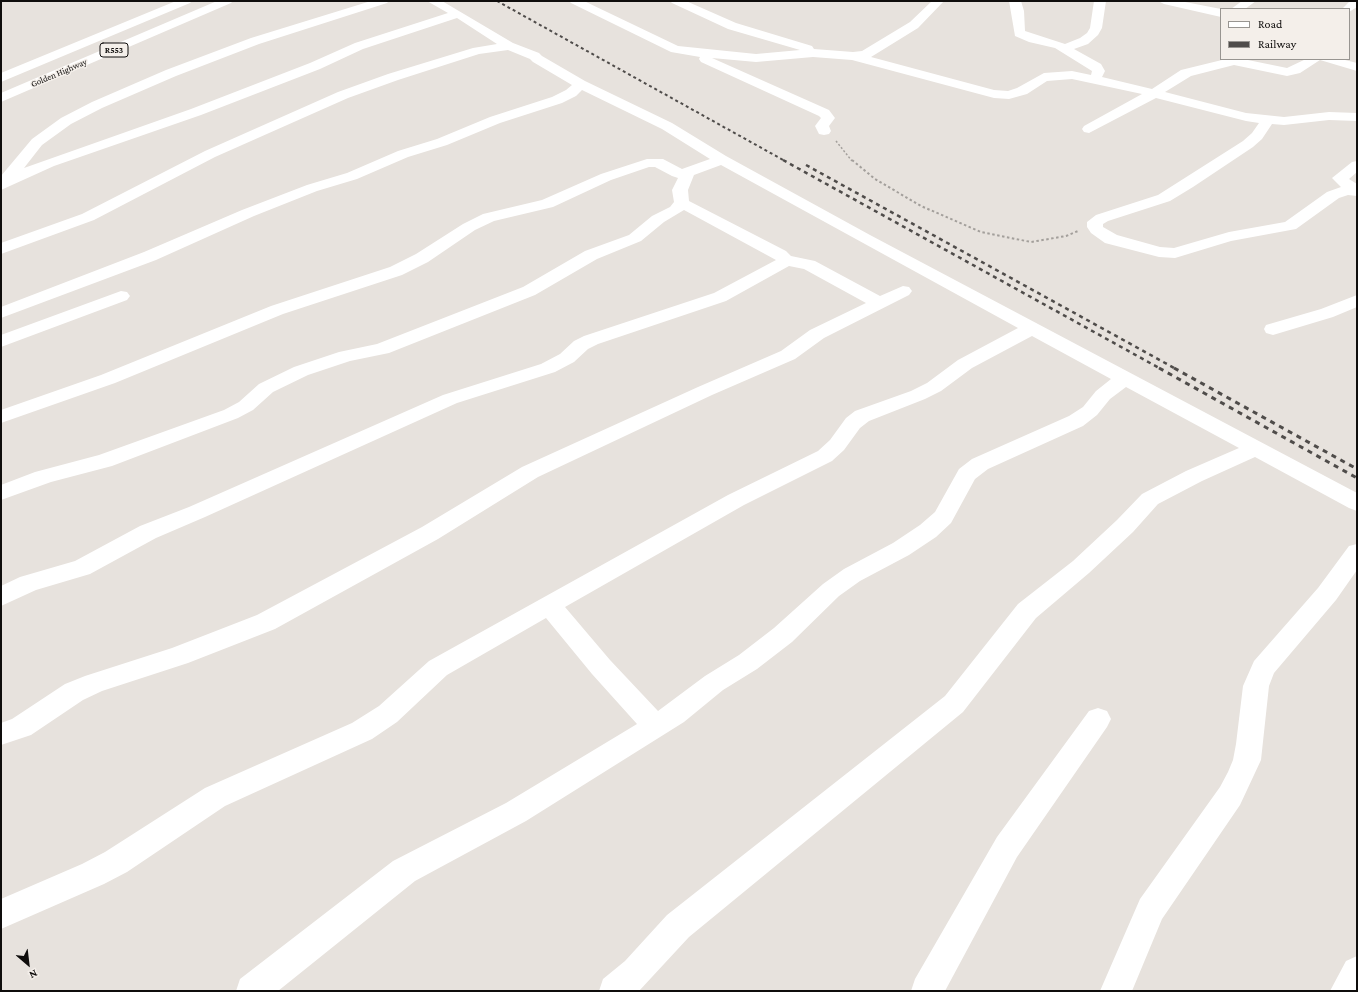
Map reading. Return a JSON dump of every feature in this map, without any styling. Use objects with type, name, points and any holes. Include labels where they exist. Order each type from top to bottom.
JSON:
[{"type":"street","name":"Golden Highway","points":[[1,78],[186,1]]},
{"type":"street","name":"Golden Highway","points":[[1,98],[227,1]]},
{"type":"street","points":[[1,184],[37,142],[66,121],[91,108],[170,73],[255,40],[383,1]]},
{"type":"street","points":[[433,1],[458,14],[509,46],[535,56],[537,59],[580,84],[667,126],[721,159],[1357,503]]},
{"type":"street","points":[[575,1],[663,44],[692,52],[756,58],[822,54],[853,56],[1003,95],[1022,91],[1044,77],[1058,75],[1095,79],[1246,117],[1268,120],[1329,116],[1357,117]]},
{"type":"street","points":[[676,1],[732,26],[822,54]]},
{"type":"street","points":[[853,56],[868,54],[914,25],[938,1]]},
{"type":"street","points":[[1015,1],[1018,11],[1019,33],[1033,39],[1056,43],[1065,48],[1096,67],[1099,72],[1095,79]]},
{"type":"street","points":[[1065,48],[1084,41],[1092,35],[1096,28],[1100,1]]},
{"type":"street","points":[[1164,1],[1220,13]]},
{"type":"street","points":[[1239,8],[1250,1]]},
{"type":"street","points":[[1349,8],[1357,1]]},
{"type":"street","points":[[1,184],[44,165],[196,112],[315,66],[359,46],[458,14]]},
{"type":"street","points":[[1,249],[88,217],[210,154],[343,95],[392,77],[477,51],[509,46]]},
{"type":"street","points":[[692,52],[768,90],[824,113],[828,118],[822,126],[824,131]]},
{"type":"street","points":[[1089,129],[1154,94],[1186,73],[1228,62],[1242,61],[1287,72],[1295,70],[1313,60]]},
{"type":"street","points":[[1330,60],[1357,67]]},
{"type":"street","points":[[1,312],[150,256],[241,215],[305,191],[352,176],[403,154],[442,142],[495,120],[557,100],[566,96],[580,84]]},
{"type":"street","points":[[1268,120],[1257,136],[1248,144],[1188,184],[1164,198],[1095,222],[1094,227],[1111,239],[1159,252],[1174,254],[1234,236],[1290,226],[1333,195],[1347,190],[1357,191]]},
{"type":"street","points":[[1,417],[108,379],[276,310],[396,271],[422,258],[469,226],[489,217],[547,204],[606,177],[654,162],[664,164],[677,173],[688,173],[721,159]]},
{"type":"street","points":[[1357,165],[1340,178],[1357,191]]},
{"type":"street","points":[[1,493],[50,475],[104,461],[231,414],[246,406],[266,388],[301,371],[346,356],[382,349],[529,291],[591,255],[635,238],[658,219],[676,210],[682,203],[680,190],[688,173]]},
{"type":"street","points":[[682,203],[780,255],[785,260],[809,265],[879,303]]},
{"type":"street","points":[[1,597],[28,583],[82,568],[148,532],[197,512],[261,482],[450,399],[548,368],[567,358],[581,345],[591,340],[720,297],[782,264],[785,260]]},
{"type":"street","points":[[1,734],[21,727],[74,692],[94,683],[179,656],[266,622],[430,533],[498,493],[530,472],[705,391],[788,355],[816,334],[903,291]]},
{"type":"street","points":[[1,341],[121,296]]},
{"type":"street","points":[[1273,328],[1327,313],[1357,300]]},
{"type":"street","points":[[1,914],[93,874],[116,862],[215,797],[362,731],[388,714],[438,668],[736,500],[825,456],[837,445],[853,423],[862,416],[918,395],[934,387],[965,364],[1033,328]]},
{"type":"street","points":[[252,991],[404,871],[450,845],[516,812],[657,726],[696,699],[714,683],[783,635],[813,606],[852,575],[928,531],[943,517],[967,474],[980,464],[999,454],[1076,421],[1090,411],[1103,395],[1125,378]]},
{"type":"street","points":[[616,991],[636,972],[678,926],[954,704],[1027,611],[1081,567],[1125,526],[1150,499],[1194,476],[1221,466],[1255,449]]},
{"type":"street","points":[[1116,991],[1151,909],[1230,796],[1240,777],[1247,760],[1256,686],[1263,668],[1327,594],[1357,552]]},
{"type":"street","points":[[550,606],[601,667],[638,708],[657,726]]},
{"type":"street","points":[[927,991],[1007,847],[1098,719]]},
{"type":"street","points":[[1346,991],[1357,972]]},
{"type":"path","points":[[824,131],[835,140],[856,165],[875,179],[921,206],[981,232],[1031,242],[1066,236],[1095,222]]},
{"type":"railway","points":[[497,1],[785,161]]},
{"type":"railway","points":[[783,160],[1161,369]]},
{"type":"railway","points":[[806,165],[1176,369]]},
{"type":"railway","points":[[1159,368],[1357,478]]},
{"type":"railway","points":[[1174,368],[1357,469]]}]
